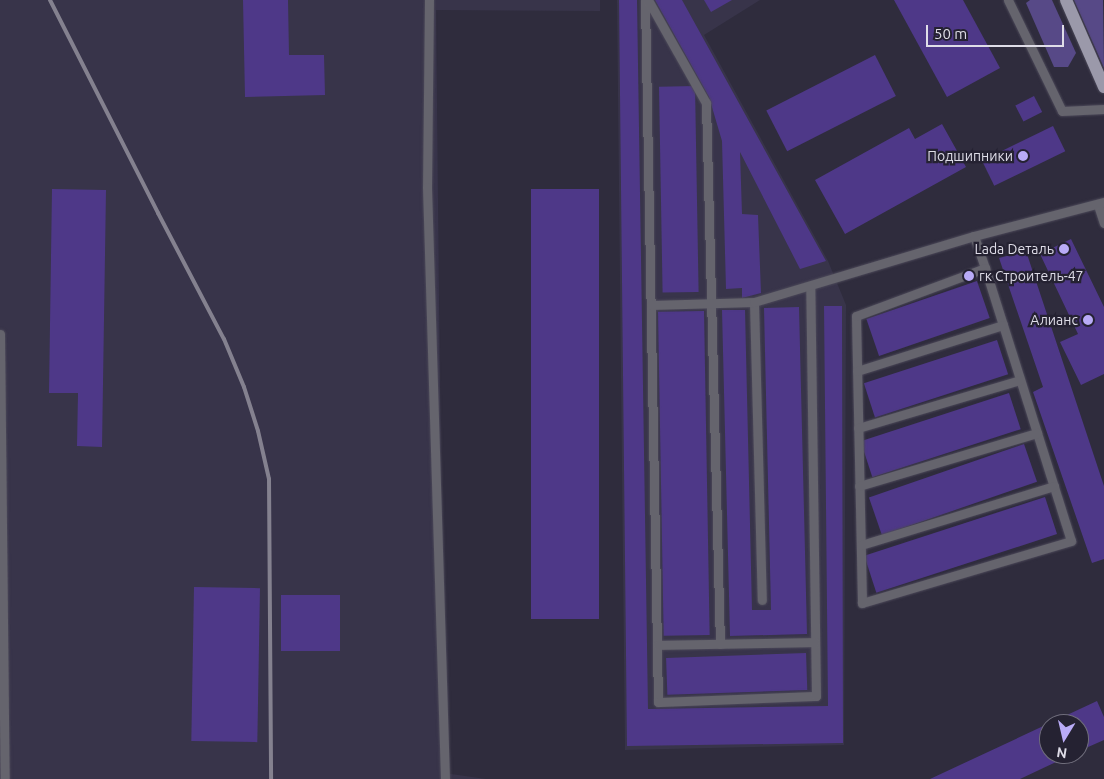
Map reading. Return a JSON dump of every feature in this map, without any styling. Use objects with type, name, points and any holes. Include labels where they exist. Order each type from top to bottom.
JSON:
[{"type":"main road","points":[[1066,0],[1104,87]]},
{"type":"lane","points":[[429,0],[427,187],[445,779]]},
{"type":"lane","points":[[647,0],[706,103],[720,644]]},
{"type":"lane","points":[[647,0],[658,702],[816,696],[810,287]]},
{"type":"lane","points":[[1008,0],[1062,110],[1104,109]]},
{"type":"lane","points":[[651,305],[754,302],[810,287],[974,236],[1101,204],[1104,223]]},
{"type":"lane","points":[[974,236],[985,268],[1071,541],[862,603],[856,316],[985,268]]},
{"type":"lane","points":[[754,302],[762,600]]},
{"type":"lane","points":[[857,371],[1003,325]]},
{"type":"lane","points":[[0,334],[5,779]]},
{"type":"lane","points":[[858,428],[1020,380]]},
{"type":"lane","points":[[860,486],[1037,433]]},
{"type":"lane","points":[[861,545],[1054,486]]},
{"type":"lane","points":[[657,645],[815,642]]},
{"type":"shaded area","points":[[0,0],[600,0],[600,11],[436,10],[444,773],[486,779],[0,779]]},
{"type":"shaded area","points":[[617,0],[760,0],[704,35],[828,261],[846,305],[844,745],[625,750]]},
{"type":"shaded area","points":[[1030,0],[1052,0],[1076,53],[1068,67],[1054,67],[1026,3]]},
{"type":"shaded area","points":[[1074,0],[1103,0],[1104,68]]},
{"type":"building","points":[[243,0],[288,0],[289,55],[324,55],[325,95],[245,97]]},
{"type":"building","points":[[619,0],[637,0],[648,709],[828,706],[824,306],[842,306],[843,743],[627,746]]},
{"type":"building","points":[[655,0],[682,0],[826,261],[800,269],[740,152],[742,214],[758,215],[761,293],[742,298],[742,288],[726,289],[722,141],[709,97]]},
{"type":"building","points":[[704,0],[732,0],[711,12]]},
{"type":"building","points":[[894,0],[963,0],[1000,68],[947,97]]},
{"type":"building","points":[[875,55],[896,96],[787,151],[766,110]]},
{"type":"building","points":[[695,86],[699,292],[663,293],[659,87]]},
{"type":"building","points":[[1034,96],[1042,112],[1023,122],[1015,106]]},
{"type":"building","points":[[942,124],[966,167],[845,234],[815,180],[909,128],[915,139]]},
{"type":"building","name":"Подшипники","points":[[1053,126],[1065,151],[994,186],[982,161]]},
{"type":"building","points":[[52,189],[106,190],[102,447],[77,446],[78,393],[49,393]]},
{"type":"building","points":[[531,189],[599,189],[599,619],[531,619]]},
{"type":"building","name":"Алианс","points":[[1071,239],[1104,307],[1104,374],[1081,385],[1060,342],[1078,334],[1040,254]]},
{"type":"building","points":[[1026,251],[1104,486],[1104,559],[1092,563],[1033,392],[1043,387],[999,258]]},
{"type":"building","points":[[977,281],[990,318],[879,356],[866,319]]},
{"type":"building","points":[[799,307],[807,634],[730,636],[722,310],[745,310],[752,610],[771,610],[764,308]]},
{"type":"building","points":[[704,311],[710,635],[664,636],[658,312]]},
{"type":"building","points":[[997,340],[1008,374],[875,418],[864,383]]},
{"type":"building","points":[[1009,393],[1021,429],[872,477],[861,441]]},
{"type":"building","points":[[1024,444],[1037,482],[882,535],[869,497]]},
{"type":"building","points":[[1045,497],[1057,534],[876,593],[864,556]]},
{"type":"building","points":[[194,587],[260,588],[257,742],[191,741]]},
{"type":"building","points":[[281,595],[340,595],[340,651],[281,651]]},
{"type":"building","points":[[806,653],[807,690],[667,695],[666,658]]},
{"type":"building","points":[[1097,701],[1104,717],[1104,740],[1089,747],[1089,714],[1069,714]]},
{"type":"building","points":[[1039,728],[1039,764],[1052,764],[1020,779],[930,779]]},
{"type":"railway","points":[[50,0],[224,339],[244,387],[258,431],[269,479],[271,779]]},
{"type":"place","name":"Подшипники","points":[[1023,156]]},
{"type":"place","name":"Lada Dеталь","points":[[1064,249]]},
{"type":"place","name":"гк Строитель-47","points":[[969,276]]},
{"type":"place","name":"Алианс","points":[[1088,320]]}]
